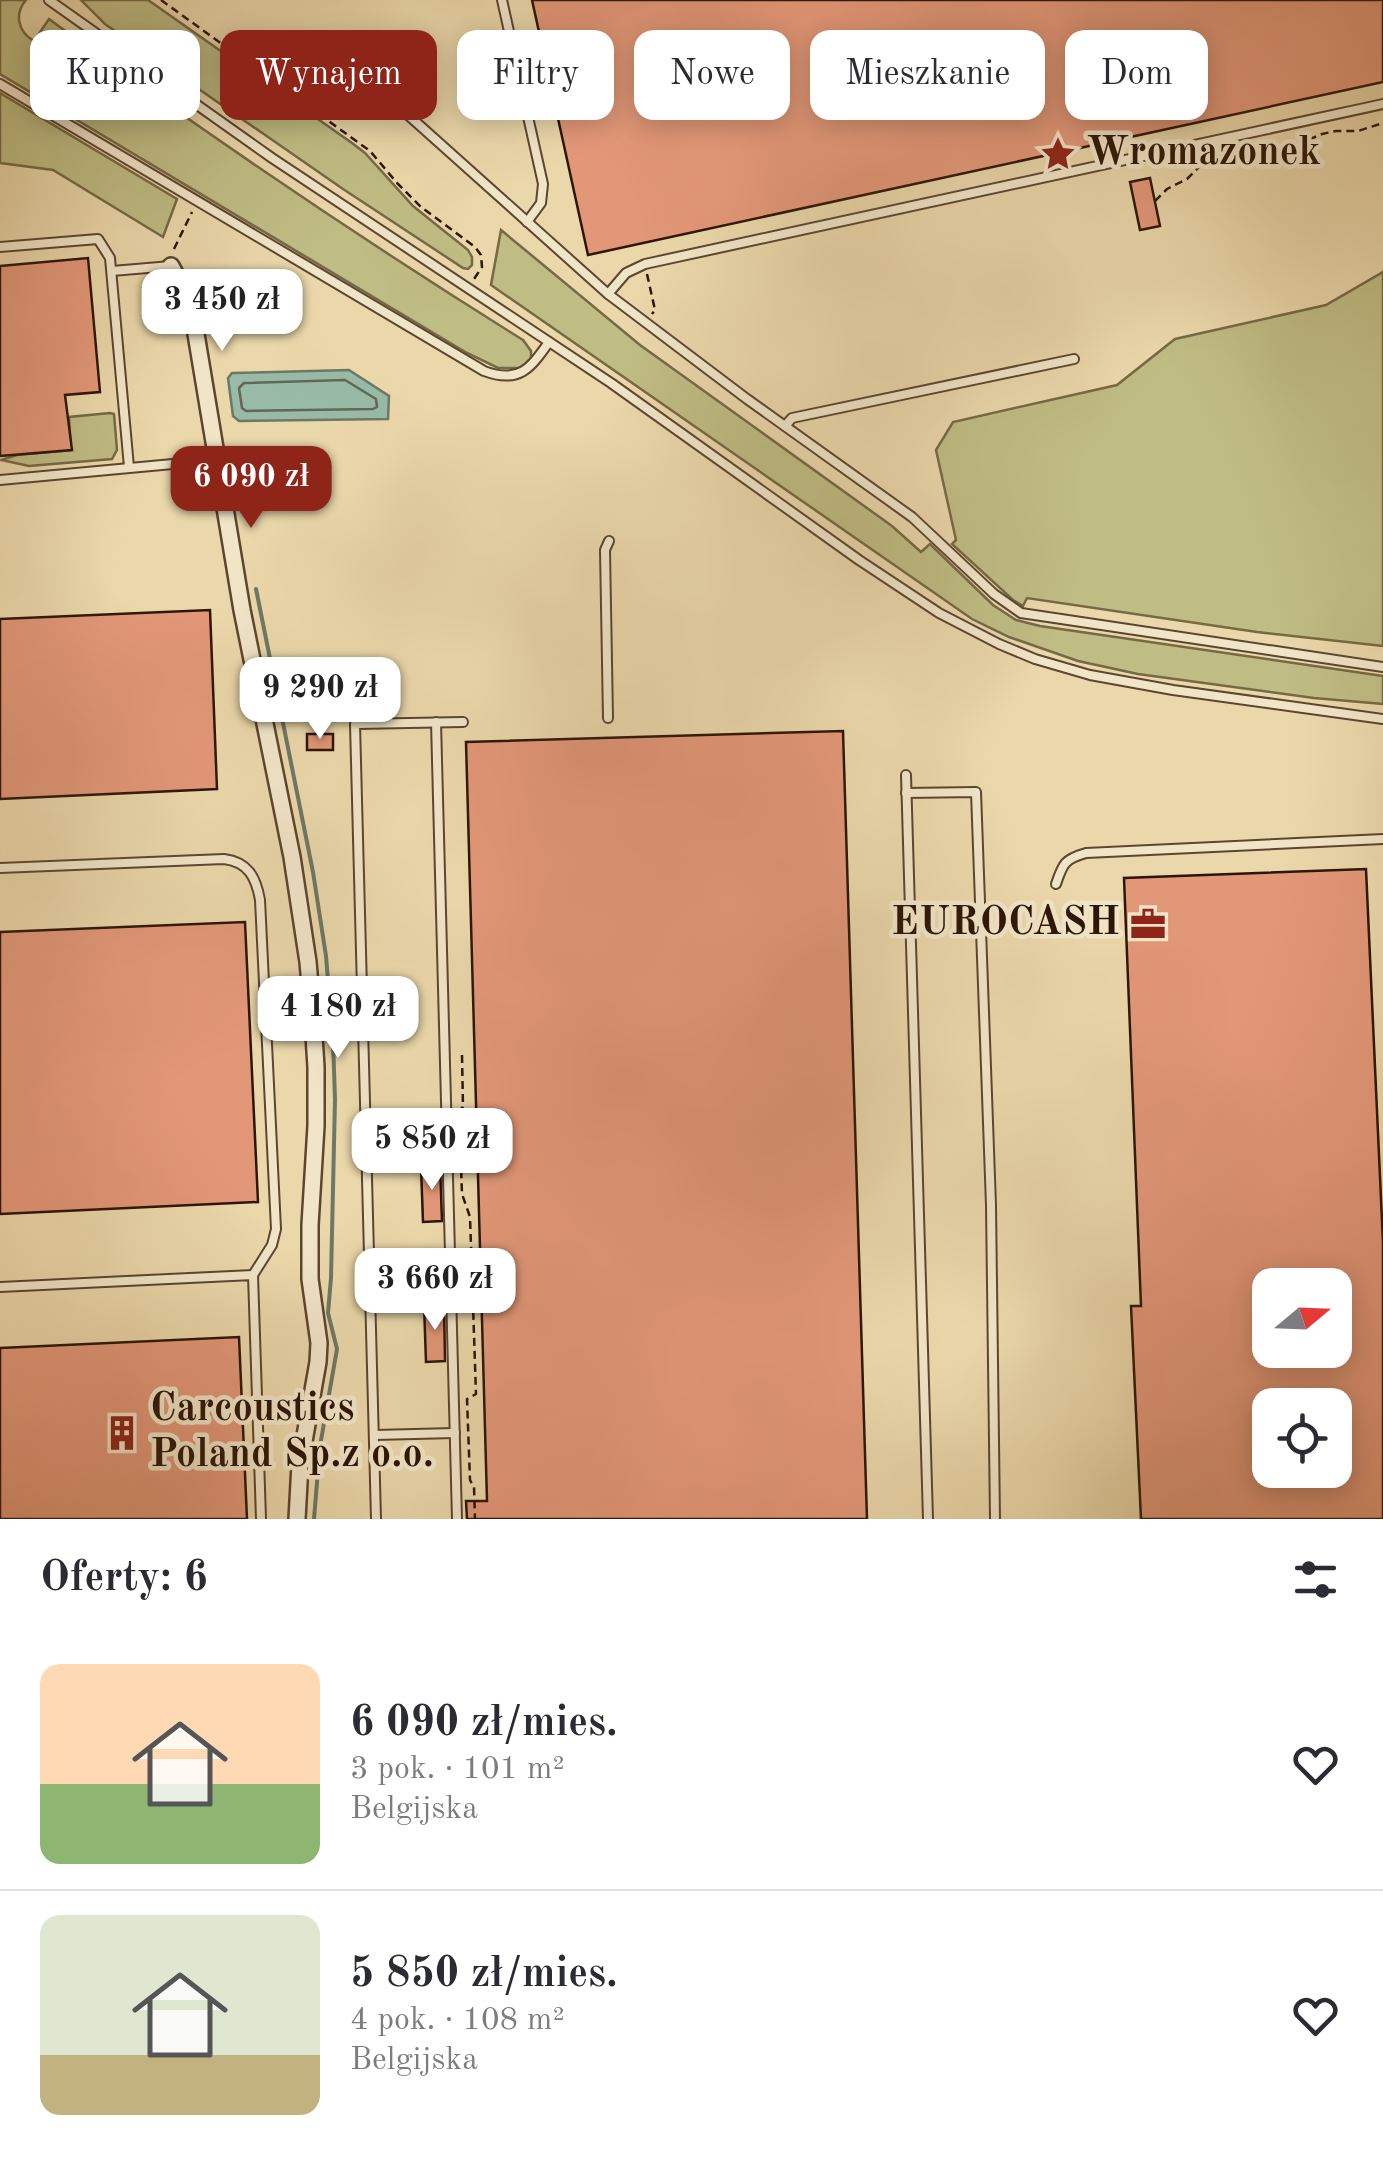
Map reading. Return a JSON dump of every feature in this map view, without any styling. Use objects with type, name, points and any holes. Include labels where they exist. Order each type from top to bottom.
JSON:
[{"type":"street","points":[[171,266],[191,304],[242,610],[292,857],[308,962],[316,1066],[310,1279],[319,1343],[300,1464],[297,1519]]},
{"type":"lane","points":[[502,0],[544,184],[541,203],[527,222]]},
{"type":"lane","points":[[50,1],[272,158],[550,342],[914,598],[999,644],[1058,666],[1125,683],[1383,719]]},
{"type":"lane","points":[[0,84],[484,372],[497,376],[522,373],[550,342]]},
{"type":"lane","points":[[608,294],[626,273],[644,264],[1383,104]]},
{"type":"lane","points":[[413,120],[608,294],[912,517],[994,594],[1021,613],[1383,667]]},
{"type":"lane","points":[[0,246],[98,239],[110,258],[129,468]]},
{"type":"lane","points":[[112,271],[171,266]]},
{"type":"lane","points":[[786,426],[792,418],[1074,360]]},
{"type":"lane","points":[[0,480],[216,460]]},
{"type":"lane","points":[[608,718],[605,550],[609,541]]},
{"type":"lane","points":[[436,722],[457,1519]]},
{"type":"lane","points":[[376,1519],[355,724],[462,722]]},
{"type":"lane","points":[[906,775],[928,1519]]},
{"type":"lane","points":[[906,793],[976,792],[991,1205],[995,1519]]},
{"type":"lane","points":[[1056,884],[1069,858],[1086,853],[1383,839]]},
{"type":"lane","points":[[0,868],[224,858],[235,860],[251,872],[256,883],[260,900],[276,1230],[272,1246],[253,1275],[262,1519]]},
{"type":"lane","points":[[0,1287],[253,1275]]},
{"type":"lane","points":[[374,1435],[455,1434]]},
{"type":"path","points":[[161,0],[370,151],[421,207],[475,246],[482,266],[468,289]]},
{"type":"path","points":[[1154,201],[1187,179],[1208,158],[1234,158],[1266,146],[1296,145],[1322,134],[1358,132],[1383,123]]},
{"type":"path","points":[[1204,142],[1208,158]]},
{"type":"path","points":[[171,266],[174,246],[198,201]]},
{"type":"path","points":[[644,264],[655,310],[644,323]]},
{"type":"path","points":[[462,1055],[462,1194],[470,1217],[476,1394],[467,1399],[475,1519]]},
{"type":"shaded area","points":[[0,0],[26,0],[20,22],[30,38],[30,92],[0,74]]},
{"type":"shaded area","points":[[81,0],[148,0],[191,30],[114,30]]},
{"type":"shaded area","points":[[49,19],[64,30],[42,30]]},
{"type":"shaded area","points":[[200,37],[220,51],[220,104],[200,90]]},
{"type":"shaded area","points":[[0,93],[30,111],[30,120],[45,120],[177,199],[163,237],[53,170],[0,163]]},
{"type":"shaded area","points":[[77,120],[190,120],[523,340],[531,351],[531,361],[522,368],[498,368]]},
{"type":"shaded area","points":[[243,120],[318,120],[365,153],[413,206],[468,250],[472,265],[463,268]]},
{"type":"shaded area","points":[[501,230],[640,345],[892,526],[921,552],[930,544],[993,605],[1016,620],[1383,676],[1383,704],[1138,674],[1078,661],[1009,637],[972,619],[491,285]]},
{"type":"shaded area","points":[[1383,272],[1383,646],[1027,598],[1023,606],[952,544],[956,540],[936,450],[953,422],[1117,385],[1175,339],[1326,305]]},
{"type":"shaded area","points":[[114,414],[117,450],[112,459],[29,466],[1,460],[71,450],[69,417]]},
{"type":"water","points":[[349,370],[389,396],[388,419],[239,421],[233,416],[228,378],[232,373]]},
{"type":"building","points":[[532,0],[1383,0],[1383,82],[588,255],[558,120],[614,120],[614,30],[539,30]]},
{"type":"building","points":[[1150,178],[1160,226],[1140,230],[1130,182]]},
{"type":"building","points":[[88,258],[100,392],[65,395],[72,450],[0,456],[0,266]]},
{"type":"building","points":[[210,610],[217,789],[0,799],[0,619]]},
{"type":"building","points":[[843,731],[867,1519],[467,1519],[466,1501],[487,1501],[466,742]]},
{"type":"building","points":[[307,734],[333,734],[333,750],[307,750]]},
{"type":"building","points":[[1366,869],[1383,1243],[1383,1519],[1141,1519],[1131,1306],[1141,1306],[1124,878]]},
{"type":"building","points":[[245,922],[258,1202],[0,1214],[0,932]]},
{"type":"building","points":[[440,1165],[442,1221],[423,1222],[421,1166]]},
{"type":"building","points":[[424,1304],[444,1304],[445,1361],[426,1362]]},
{"type":"building","name":"Carcoustics Poland Sp.z o.o.","points":[[239,1337],[247,1519],[0,1519],[0,1348]]},
{"type":"waterway","points":[[256,589],[313,872],[326,956],[333,1041],[335,1099],[328,1313],[337,1349],[320,1446],[314,1519]]},
{"type":"place","name":"Wromazonek","points":[[1058,154]]},
{"type":"place","name":"EUROCASH","points":[[1148,924]]},
{"type":"place","name":"Carcoustics Poland Sp.z o.o.","points":[[122,1433]]}]
